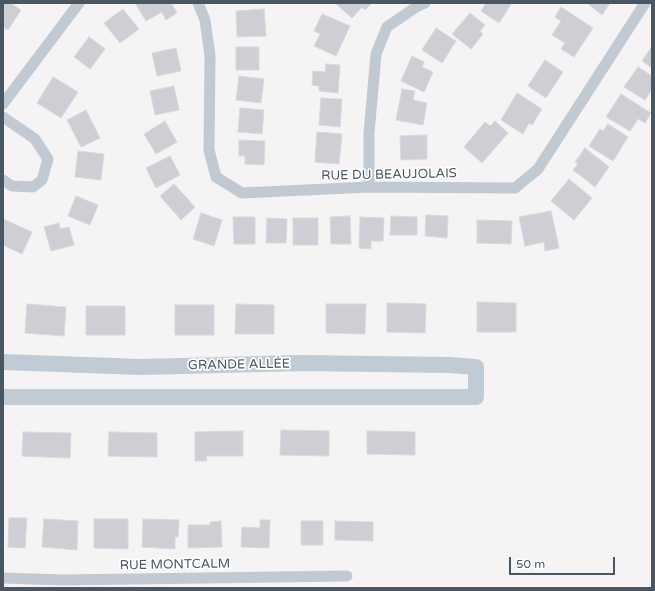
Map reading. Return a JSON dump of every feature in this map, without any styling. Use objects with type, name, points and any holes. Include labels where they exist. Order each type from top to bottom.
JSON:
[{"type":"street","points":[[3,104],[79,3]]},
{"type":"street","name":"RUE DU BEAUJOLAIS","points":[[198,3],[205,20],[210,56],[209,150],[216,177],[242,193],[369,188],[515,188],[538,169],[645,3]]},
{"type":"street","points":[[369,188],[369,132],[376,54],[387,27],[416,7],[425,3]]},
{"type":"street","points":[[3,116],[35,139],[48,159],[42,180],[33,187],[12,186],[3,180]]},
{"type":"street","name":"GRANDE ALLÉE","points":[[3,362],[141,367],[301,363],[449,365],[476,367],[476,397],[3,397]]},
{"type":"street","name":"RUE MONTCALM","points":[[3,578],[62,584],[347,576]]},
{"type":"building","points":[[3,3],[10,3],[21,10],[8,30],[3,27]]},
{"type":"building","points":[[135,3],[171,3],[177,13],[166,20],[162,12],[146,21]]},
{"type":"building","points":[[335,3],[372,3],[365,10],[362,7],[352,18]]},
{"type":"building","points":[[486,3],[511,4],[499,23],[481,11]]},
{"type":"building","points":[[587,3],[610,3],[602,15]]},
{"type":"building","points":[[561,7],[593,28],[574,57],[561,49],[565,43],[552,35],[561,21],[555,17]]},
{"type":"building","points":[[123,9],[139,29],[120,43],[104,23]]},
{"type":"building","points":[[264,9],[266,36],[237,37],[236,11]]},
{"type":"building","points":[[470,13],[485,25],[480,31],[483,34],[471,49],[452,34]]},
{"type":"building","points":[[322,14],[350,26],[336,56],[314,46],[320,34],[314,31]]},
{"type":"building","points":[[436,28],[456,41],[442,63],[422,50]]},
{"type":"building","points":[[89,37],[105,49],[90,69],[74,57]]},
{"type":"building","points":[[652,46],[652,68],[642,61]]},
{"type":"building","points":[[236,47],[259,47],[259,70],[236,70]]},
{"type":"building","points":[[176,48],[181,71],[157,76],[152,53]]},
{"type":"building","points":[[412,56],[424,62],[422,67],[433,72],[424,92],[401,81]]},
{"type":"building","points":[[545,60],[563,72],[546,98],[528,86]]},
{"type":"building","points":[[326,64],[340,65],[338,93],[319,91],[319,86],[312,85],[313,71],[325,72]]},
{"type":"building","points":[[638,67],[652,76],[652,89],[645,100],[624,87]]},
{"type":"building","points":[[239,76],[264,79],[261,103],[236,100]]},
{"type":"building","points":[[53,77],[78,92],[61,118],[37,103]]},
{"type":"building","points":[[174,86],[179,110],[155,115],[150,91]]},
{"type":"building","points":[[402,89],[415,91],[413,100],[427,103],[423,125],[396,120]]},
{"type":"building","points":[[517,93],[542,109],[532,125],[529,123],[523,134],[501,120]]},
{"type":"building","points":[[621,94],[651,113],[645,123],[638,119],[630,131],[606,117]]},
{"type":"building","points":[[321,98],[342,99],[340,127],[319,125]]},
{"type":"building","points":[[240,108],[264,110],[262,134],[238,132]]},
{"type":"building","points":[[86,110],[100,138],[81,147],[67,120]]},
{"type":"building","points":[[165,121],[177,142],[156,154],[144,134]]},
{"type":"building","points":[[495,121],[508,133],[482,163],[464,147],[485,122],[490,126]]},
{"type":"building","points":[[608,124],[628,137],[613,161],[589,146],[600,129],[603,131]]},
{"type":"building","points":[[317,132],[342,134],[339,164],[315,162]]},
{"type":"building","points":[[427,135],[427,159],[401,160],[400,136]]},
{"type":"building","points":[[239,140],[265,141],[264,165],[245,164],[245,156],[239,156]]},
{"type":"building","points":[[585,148],[609,167],[595,187],[573,170],[578,164],[575,162]]},
{"type":"building","points":[[78,151],[104,154],[101,180],[75,177]]},
{"type":"building","points":[[170,156],[180,175],[156,188],[146,168]]},
{"type":"building","points":[[569,179],[592,198],[574,220],[551,201]]},
{"type":"building","points":[[174,184],[195,207],[181,220],[160,196]]},
{"type":"building","points":[[76,196],[98,205],[90,225],[68,216]]},
{"type":"building","points":[[551,211],[559,248],[545,251],[544,242],[525,246],[519,217]]},
{"type":"building","points":[[201,213],[222,220],[214,246],[193,239]]},
{"type":"building","points":[[426,215],[448,216],[447,238],[425,236]]},
{"type":"building","points":[[350,216],[351,244],[331,244],[330,217]]},
{"type":"building","points":[[391,216],[417,217],[417,235],[390,235]]},
{"type":"building","points":[[233,217],[255,217],[255,244],[234,244]]},
{"type":"building","points":[[360,217],[384,218],[383,241],[371,241],[371,249],[359,248]]},
{"type":"building","points":[[267,218],[287,219],[286,243],[266,243]]},
{"type":"building","points":[[293,218],[318,218],[318,245],[293,245]]},
{"type":"building","points":[[3,219],[32,232],[22,254],[3,245]]},
{"type":"building","points":[[477,220],[512,221],[511,244],[477,243]]},
{"type":"building","points":[[59,223],[60,229],[69,227],[74,245],[51,251],[44,227]]},
{"type":"building","points":[[477,302],[516,303],[516,332],[477,332]]},
{"type":"building","points":[[387,303],[426,304],[425,333],[387,332]]},
{"type":"building","points":[[27,304],[66,307],[64,336],[25,333]]},
{"type":"building","points":[[236,304],[274,305],[274,334],[235,334]]},
{"type":"building","points":[[326,304],[366,304],[365,334],[326,333]]},
{"type":"building","points":[[175,305],[214,305],[214,335],[175,335]]},
{"type":"building","points":[[86,306],[125,306],[125,335],[86,335]]},
{"type":"building","points":[[281,430],[329,431],[329,456],[280,455]]},
{"type":"building","points":[[243,431],[243,456],[206,456],[207,461],[195,461],[195,432]]},
{"type":"building","points":[[367,431],[415,432],[415,455],[367,454]]},
{"type":"building","points":[[23,432],[71,433],[70,458],[22,456]]},
{"type":"building","points":[[109,432],[157,433],[157,457],[108,456]]},
{"type":"building","points":[[9,518],[27,518],[25,548],[8,547]]},
{"type":"building","points":[[44,519],[78,521],[77,550],[42,547]]},
{"type":"building","points":[[94,519],[128,519],[128,549],[94,548]]},
{"type":"building","points":[[143,519],[179,520],[178,537],[175,537],[175,549],[142,547]]},
{"type":"building","points":[[260,520],[270,520],[269,548],[241,547],[242,527],[260,528]]},
{"type":"building","points":[[221,521],[222,547],[188,548],[188,525],[210,525],[210,522]]},
{"type":"building","points":[[301,521],[323,521],[323,545],[301,545]]},
{"type":"building","points":[[335,521],[373,522],[373,541],[335,540]]}]
